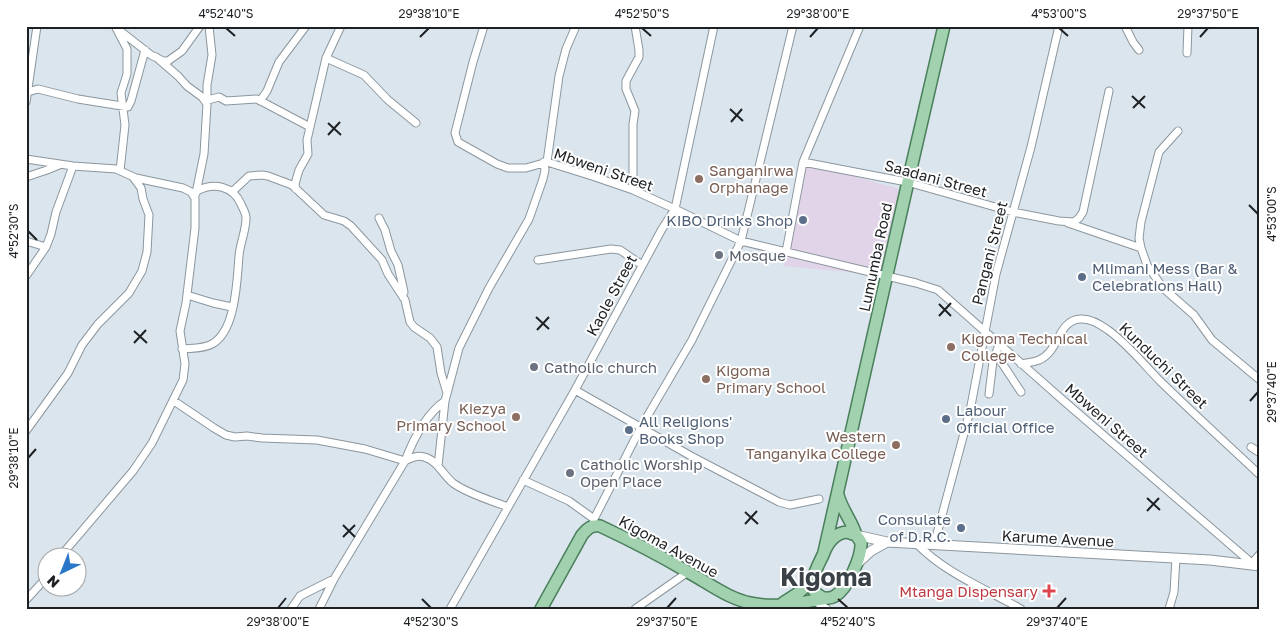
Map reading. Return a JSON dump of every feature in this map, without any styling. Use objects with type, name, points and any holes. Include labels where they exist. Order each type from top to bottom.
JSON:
[{"type":"main road","name":"Lumumba Road","points":[[824,552],[944,26]]},
{"type":"main road","points":[[838,495],[843,510],[861,542],[861,548],[856,565],[839,592],[828,604],[815,593],[812,586],[824,552],[840,533],[846,532],[856,535]]},
{"type":"main road","points":[[541,609],[582,535],[594,522]]},
{"type":"main road","name":"Kigoma Avenue","points":[[594,522],[641,546],[725,594],[742,601],[757,605],[813,601],[828,604]]},
{"type":"main road","points":[[781,604],[797,594],[813,580]]},
{"type":"street","points":[[26,102],[37,26]]},
{"type":"street","points":[[115,26],[144,50],[164,61],[172,59],[182,51],[200,26]]},
{"type":"street","points":[[115,26],[127,49],[126,74],[121,93],[125,125],[120,170]]},
{"type":"street","points":[[68,548],[133,471],[152,443],[174,401],[185,372],[180,331],[187,294],[195,228],[196,194],[204,154],[207,86],[212,55],[209,26]]},
{"type":"street","points":[[260,101],[267,91],[279,62],[306,26]]},
{"type":"street","points":[[296,189],[295,184],[299,170],[308,154],[307,140],[326,58],[341,26]]},
{"type":"street","name":"Mbweni Street","points":[[484,26],[455,133],[458,142],[497,164],[508,168],[526,168],[546,162],[633,190],[741,241],[938,290],[1020,364],[1256,565]]},
{"type":"street","points":[[438,466],[445,401],[459,348],[489,288],[529,219],[545,170],[559,76],[566,49],[576,26]]},
{"type":"street","points":[[633,190],[632,132],[635,111],[626,88],[626,80],[639,57],[635,26]]},
{"type":"street","name":"Kaole Street","points":[[450,609],[476,567],[642,265],[675,209],[714,26]]},
{"type":"street","points":[[523,480],[569,501],[594,522],[641,427],[692,340],[741,241],[793,26]]},
{"type":"street","points":[[786,252],[803,162],[860,26]]},
{"type":"street","name":"Pangani Street","points":[[934,545],[970,411],[996,274],[1031,147],[1059,26]]},
{"type":"street","points":[[1125,26],[1139,50]]},
{"type":"street","points":[[1187,53],[1188,26]]},
{"type":"street","points":[[28,92],[38,89],[124,108],[128,107],[132,101],[144,50]]},
{"type":"street","points":[[156,57],[207,102]]},
{"type":"street","points":[[326,58],[364,75],[388,100],[416,122]]},
{"type":"street","points":[[28,80],[38,89]]},
{"type":"street","name":"Saadani Street","points":[[803,162],[907,182],[1013,212],[1074,222],[1083,212],[1109,91]]},
{"type":"street","points":[[207,102],[219,97],[226,101],[242,99],[260,101],[310,127]]},
{"type":"street","points":[[1178,131],[1159,152],[1141,222],[1140,248],[1147,265],[1163,288],[1194,315],[1212,340],[1260,380]]},
{"type":"street","points":[[26,159],[120,170],[132,177],[183,188],[196,194]]},
{"type":"street","points":[[26,177],[60,164]]},
{"type":"street","points":[[26,276],[46,247],[56,212],[73,166]]},
{"type":"street","points":[[233,192],[246,177],[254,175],[262,175],[287,183],[324,215],[344,221],[351,226],[382,260],[388,274],[405,300]]},
{"type":"street","points":[[26,431],[63,380],[82,345],[98,324],[129,293],[142,271],[147,252],[149,215],[141,188],[132,177]]},
{"type":"street","points":[[182,349],[203,348],[213,344],[230,322],[239,277],[239,254],[246,217],[239,198],[228,188],[206,186],[196,194]]},
{"type":"street","points":[[379,218],[398,265],[410,322],[438,347],[441,373],[448,393]]},
{"type":"street","points":[[1059,220],[1140,248]]},
{"type":"street","points":[[26,241],[46,247]]},
{"type":"street","points":[[538,260],[611,249],[620,250],[642,265]]},
{"type":"street","points":[[187,294],[232,307]]},
{"type":"street","name":"Kunduchi Street","points":[[1020,364],[1039,360],[1050,353],[1064,328],[1072,320],[1082,318],[1093,320],[1108,329],[1124,343],[1164,384],[1260,475]]},
{"type":"street","points":[[989,394],[991,371],[999,345]]},
{"type":"street","points":[[996,354],[1021,392]]},
{"type":"street","points":[[575,390],[778,502],[790,505],[819,499]]},
{"type":"street","points":[[174,401],[214,428],[235,438],[247,436],[317,440],[405,461],[417,456],[425,457],[438,466],[453,483],[508,507]]},
{"type":"street","points":[[319,609],[334,579],[405,461],[422,427],[433,411],[445,401]]},
{"type":"street","points":[[1251,447],[1260,453]]},
{"type":"street","name":"Karume Avenue","points":[[856,535],[887,542],[1227,561],[1256,565]]},
{"type":"street","points":[[856,565],[871,551],[887,542]]},
{"type":"street","points":[[917,544],[943,566],[1021,609]]},
{"type":"street","points":[[1256,565],[1260,554]]},
{"type":"street","points":[[1170,609],[1174,592],[1176,558]]},
{"type":"street","points":[[635,609],[688,572]]},
{"type":"street","points":[[291,609],[300,596],[334,579]]},
{"type":"street","points":[[26,600],[38,587]]},
{"type":"shaded area","points":[[800,161],[903,190],[890,276],[784,266]]},
{"type":"place","name":"Sanganirwa Orphanage","points":[[699,179]]},
{"type":"place","name":"KIBO Drinks Shop","points":[[803,220]]},
{"type":"place","name":"Mosque","points":[[719,255]]},
{"type":"place","name":"Mlimani Mess (Bar & Celebrations Hall)","points":[[1082,277]]},
{"type":"place","name":"Kigoma Technical College","points":[[951,347]]},
{"type":"place","name":"Catholic church","points":[[534,367]]},
{"type":"place","name":"Kigoma Primary School","points":[[706,379]]},
{"type":"place","name":"Kiezya Primary School","points":[[516,417]]},
{"type":"place","name":"Labour Official Office","points":[[946,419]]},
{"type":"place","name":"All Religions' Books Shop","points":[[629,430]]},
{"type":"place","name":"Western Tanganyika College","points":[[896,445]]},
{"type":"place","name":"Catholic Worship Open Place","points":[[570,473]]},
{"type":"place","name":"Consulate of D.R.C.","points":[[961,528]]},
{"type":"place","name":"Mtanga Dispensary","points":[[1049,591]]},
{"type":"district","name":"Kigoma","points":[[826,576]]}]
